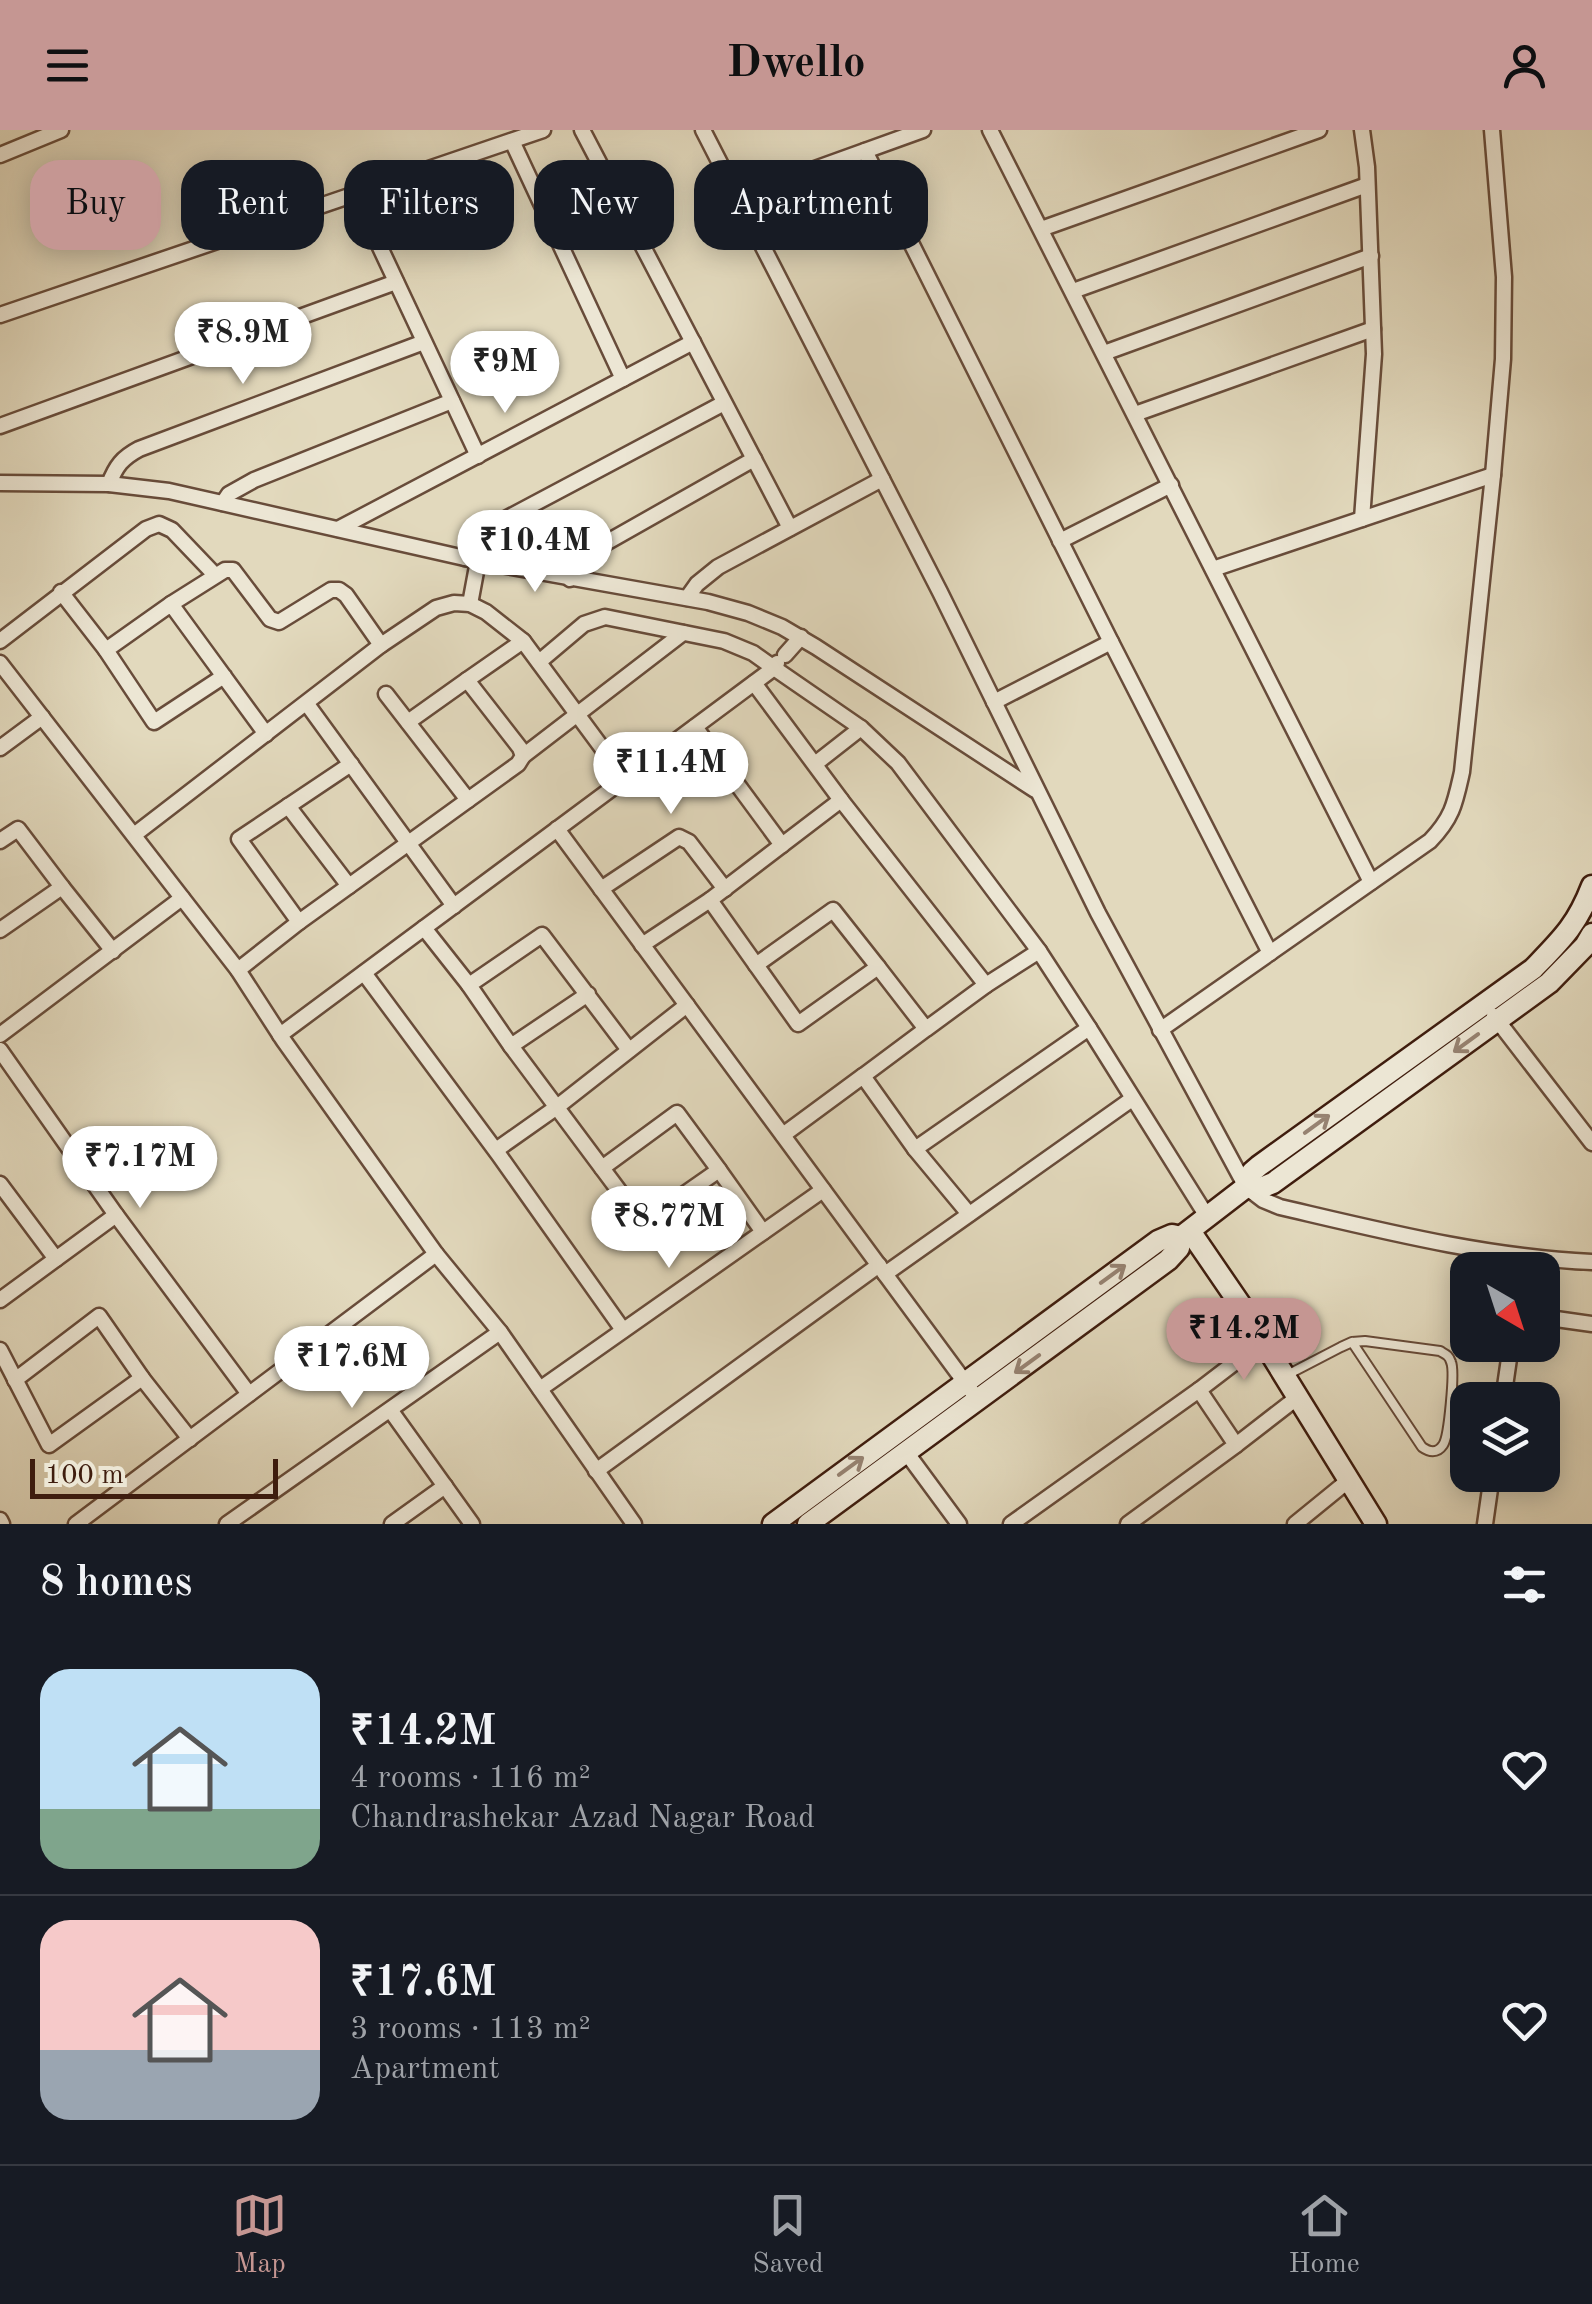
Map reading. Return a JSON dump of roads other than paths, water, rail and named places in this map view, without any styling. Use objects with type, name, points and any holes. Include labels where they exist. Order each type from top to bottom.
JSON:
[{"type":"street","points":[[0,156],[61,130]]},
{"type":"street","points":[[454,160],[542,130]]},
{"type":"street","points":[[582,130],[790,528]]},
{"type":"street","points":[[703,130],[718,160]]},
{"type":"street","points":[[840,160],[923,130]]},
{"type":"street","points":[[990,130],[1370,882]]},
{"type":"street","points":[[1041,230],[1319,130]]},
{"type":"street","points":[[1362,130],[1374,329],[1362,519]]},
{"type":"street","points":[[1160,1030],[1430,841],[1447,824],[1462,772],[1502,359],[1504,278],[1492,130]]},
{"type":"street","points":[[512,140],[623,379]]},
{"type":"street","points":[[865,151],[1270,953]]},
{"type":"street","points":[[1072,291],[1368,186]]},
{"type":"street","points":[[0,315],[344,198]]},
{"type":"street","points":[[381,250],[478,456]]},
{"type":"street","points":[[764,250],[1098,913],[1246,1187],[1280,1207],[1435,1242],[1592,1262]]},
{"type":"street","points":[[1104,353],[1371,256]]},
{"type":"street","points":[[0,426],[396,282]]},
{"type":"street","points":[[1135,414],[1374,329]]},
{"type":"street","points":[[109,484],[123,458],[138,449],[424,342]]},
{"type":"street","points":[[338,529],[693,342]]},
{"type":"street","points":[[222,503],[229,494],[254,480],[452,401]]},
{"type":"street","points":[[471,600],[474,542],[496,524],[724,403]]},
{"type":"street","points":[[570,579],[578,561],[588,554],[754,459]]},
{"type":"street","points":[[1213,569],[1493,475]]},
{"type":"street","points":[[687,598],[707,574],[882,479]]},
{"type":"street","points":[[0,483],[109,484],[169,491],[472,560],[687,598],[748,613],[800,638],[1038,792]]},
{"type":"street","points":[[1060,541],[1171,485]]},
{"type":"street","points":[[0,641],[146,529],[159,524],[172,530],[215,576]]},
{"type":"street","points":[[106,650],[225,570],[233,570],[270,619],[278,622],[331,590],[339,590],[381,645]]},
{"type":"street","points":[[61,592],[154,722],[224,676]]},
{"type":"street","points":[[134,836],[381,645],[436,608],[471,600],[523,641],[625,779]]},
{"type":"street","points":[[171,604],[266,734]]},
{"type":"street","points":[[539,662],[584,624],[605,616],[739,646],[779,662],[862,728],[898,763],[1039,951],[1208,1218]]},
{"type":"street","points":[[238,970],[518,764],[523,756],[683,632]]},
{"type":"street","points":[[280,1035],[754,683],[800,638]]},
{"type":"street","points":[[408,722],[523,641]]},
{"type":"street","points":[[994,702],[1110,642]]},
{"type":"street","points":[[0,663],[238,970],[436,1254],[500,1332],[634,1524]]},
{"type":"street","points":[[467,680],[523,756]]},
{"type":"street","points":[[754,683],[986,985]]},
{"type":"street","points":[[386,694],[468,800]]},
{"type":"street","points":[[307,704],[454,906]]},
{"type":"street","points":[[0,748],[42,717]]},
{"type":"street","points":[[695,727],[782,845]]},
{"type":"street","points":[[814,764],[862,728]]},
{"type":"street","points":[[299,922],[238,839],[351,764]]},
{"type":"street","points":[[642,945],[710,900],[841,800]]},
{"type":"street","points":[[288,806],[349,886]]},
{"type":"street","points":[[0,841],[18,829],[112,951]]},
{"type":"street","points":[[557,829],[971,1391]]},
{"type":"street","points":[[602,889],[679,837],[689,842],[725,889]]},
{"type":"street","points":[[0,930],[62,886]]},
{"type":"street","points":[[819,1514],[971,1391],[1168,1260],[1185,1234],[1246,1187],[1273,1184],[1491,1012],[1568,932],[1592,886]]},
{"type":"street","points":[[0,1035],[182,898]]},
{"type":"street","points":[[710,900],[798,1024],[878,968]]},
{"type":"street","points":[[756,965],[834,910],[926,1029]]},
{"type":"street","points":[[424,928],[643,1223],[719,1170]]},
{"type":"street","points":[[1491,1012],[1548,982],[1592,934]]},
{"type":"street","points":[[468,986],[542,935],[629,1050]]},
{"type":"street","points":[[783,1135],[986,985],[1039,951]]},
{"type":"street","points":[[364,973],[623,1330]]},
{"type":"street","points":[[511,1046],[588,994]]},
{"type":"street","points":[[496,1150],[686,1005]]},
{"type":"street","points":[[1491,1012],[1590,1137]]},
{"type":"street","points":[[916,1149],[1090,1028]]},
{"type":"street","points":[[0,1050],[249,1394]]},
{"type":"street","points":[[864,1076],[969,1214]]},
{"type":"street","points":[[596,1471],[1132,1098]]},
{"type":"street","points":[[602,1168],[677,1113],[763,1232]]},
{"type":"street","points":[[540,1388],[823,1190]]},
{"type":"street","points":[[3,1195],[56,1258]]},
{"type":"street","points":[[0,1300],[116,1215]]},
{"type":"street","points":[[1185,1234],[1263,1341],[1376,1524]]},
{"type":"street","points":[[76,1524],[436,1254]]},
{"type":"street","points":[[15,1380],[99,1316],[190,1439]]},
{"type":"street","points":[[1560,1320],[1592,1324]]},
{"type":"street","points":[[228,1524],[500,1332]]},
{"type":"street","points":[[1011,1524],[1263,1341]]},
{"type":"street","points":[[0,1350],[50,1444],[142,1378]]},
{"type":"street","points":[[1199,1390],[1236,1445]]},
{"type":"street","points":[[772,1524],[819,1514],[906,1452],[971,1391]]},
{"type":"street","points":[[1128,1524],[1298,1397]]},
{"type":"street","points":[[391,1411],[472,1524]]},
{"type":"street","points":[[906,1452],[958,1524]]},
{"type":"street","points":[[1295,1524],[1349,1480]]},
{"type":"street","points":[[392,1524],[445,1486]]},
{"type":"street","points":[[1485,1524],[1490,1492]]},
{"type":"street","points":[[98,1507],[107,1524]]},
{"type":"lane","points":[[1285,1376],[1352,1342],[1440,1350],[1453,1368],[1443,1446],[1428,1452],[1422,1448],[1352,1342]]}]
